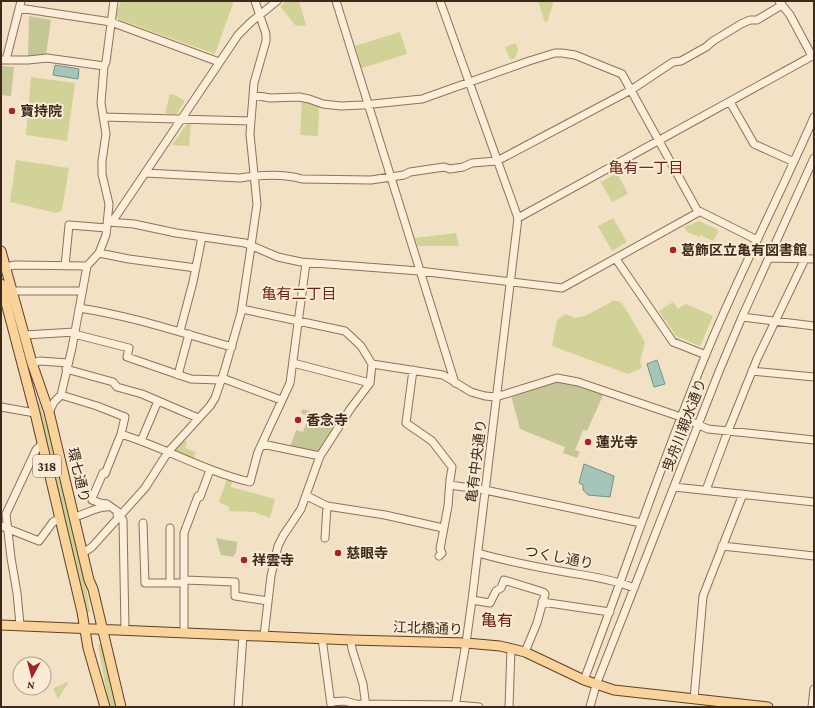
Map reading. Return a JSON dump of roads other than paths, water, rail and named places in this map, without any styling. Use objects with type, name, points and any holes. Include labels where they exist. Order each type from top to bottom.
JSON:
[{"type":"main road","name":"環七通り","points":[[1,251],[32,362],[49,412],[121,707]]},
{"type":"main road","name":"環七通り","points":[[1,284],[35,413],[85,628],[88,648],[105,707]]},
{"type":"main road","name":"江北橋通り","points":[[1,625],[351,640],[466,643],[511,648],[525,652],[596,685],[620,691],[741,706],[768,707]]},
{"type":"street","points":[[49,412],[54,402],[61,395],[75,333],[87,266],[99,253],[105,240],[109,224],[109,204],[102,174],[102,161],[106,134],[101,103],[104,66],[114,1]]},
{"type":"street","points":[[83,553],[92,547],[145,488],[168,452],[210,406],[232,347],[242,309],[256,212],[250,134],[254,83],[266,41],[266,34],[255,1]]},
{"type":"street","points":[[109,224],[238,35],[277,1]]},
{"type":"street","points":[[336,1],[455,383]]},
{"type":"street","points":[[145,173],[240,178],[254,176],[292,176],[302,179],[371,180],[404,175],[410,172],[444,167],[450,169],[463,167],[472,163],[497,161],[632,90],[674,62],[682,61],[741,24],[750,20],[757,20],[780,3],[790,15],[813,56],[518,218],[497,161],[468,83],[440,1]]},
{"type":"street","points":[[104,66],[47,58],[4,60],[20,5],[111,22],[219,62]]},
{"type":"street","points":[[253,94],[270,98],[299,97],[330,105],[368,104],[422,99],[555,53],[575,55],[622,74],[699,212],[757,240]]},
{"type":"street","points":[[730,102],[754,144],[794,162]]},
{"type":"street","points":[[103,117],[251,121]]},
{"type":"street","points":[[584,680],[610,612],[641,523],[706,355],[814,117]]},
{"type":"street","name":"曳舟川親水通り","points":[[590,707],[596,685],[742,317],[814,158]]},
{"type":"street","points":[[65,266],[69,225],[134,224],[176,233],[245,243],[278,257],[306,263],[419,270],[562,288],[699,212]]},
{"type":"street","name":"亀有中央通り","points":[[456,706],[478,553],[518,218]]},
{"type":"street","points":[[180,331],[196,268],[202,237]]},
{"type":"street","points":[[99,253],[129,259],[196,268]]},
{"type":"street","points":[[769,258],[814,259]]},
{"type":"street","points":[[616,259],[673,342],[706,355]]},
{"type":"street","points":[[706,490],[752,371],[805,259]]},
{"type":"street","points":[[121,434],[210,470],[250,482],[258,452],[290,383],[306,263]]},
{"type":"street","points":[[6,267],[16,265],[87,266]]},
{"type":"street","points":[[12,291],[82,291]]},
{"type":"street","points":[[79,308],[109,312],[232,347]]},
{"type":"street","points":[[242,309],[345,332],[361,346],[372,364],[370,383],[348,412],[320,456],[301,509],[278,546],[271,576],[264,636]]},
{"type":"street","points":[[742,317],[814,326]]},
{"type":"street","points":[[25,335],[75,333],[129,348],[127,357],[178,375],[191,379],[221,379],[281,400]]},
{"type":"street","points":[[178,375],[189,334]]},
{"type":"street","points":[[32,362],[40,361],[67,366],[114,382],[117,387],[142,394],[198,418]]},
{"type":"street","points":[[293,363],[370,383]]},
{"type":"street","points":[[372,364],[443,375],[471,392],[496,397],[557,378],[578,382],[708,429],[814,440]]},
{"type":"street","points":[[413,370],[406,423],[432,441],[452,467],[448,506],[440,549],[442,553],[439,556]]},
{"type":"street","points":[[752,371],[814,377]]},
{"type":"street","points":[[61,395],[97,406],[125,417],[121,434],[105,474],[103,473],[92,500],[107,504],[120,515],[123,520],[125,630]]},
{"type":"street","points":[[141,441],[158,401]]},
{"type":"street","points":[[1,407],[35,413]]},
{"type":"street","points":[[20,625],[4,526],[6,514],[36,450],[42,444]]},
{"type":"street","points":[[262,444],[320,456]]},
{"type":"street","points":[[184,632],[184,533],[210,470]]},
{"type":"street","points":[[450,486],[485,490],[641,523]]},
{"type":"street","points":[[674,487],[814,502]]},
{"type":"street","points":[[694,699],[703,596],[742,494]]},
{"type":"street","points":[[306,496],[327,506],[385,515],[443,528]]},
{"type":"street","points":[[74,517],[83,515],[101,506],[106,507],[120,515]]},
{"type":"street","points":[[325,538],[327,506]]},
{"type":"street","points":[[4,526],[39,541],[53,522],[59,519]]},
{"type":"street","points":[[142,523],[145,583],[235,582],[235,596],[268,601]]},
{"type":"street","points":[[170,528],[170,583]]},
{"type":"street","points":[[722,546],[814,556]]},
{"type":"street","name":"つくし通り","points":[[478,553],[499,559],[620,582],[634,588]]},
{"type":"street","points":[[472,600],[490,603],[496,591],[501,588],[504,580],[543,592],[545,594],[537,623],[525,652]]},
{"type":"street","points":[[542,602],[610,612]]},
{"type":"street","points":[[238,707],[243,635]]},
{"type":"street","points":[[322,638],[328,694],[331,705],[345,701],[365,705],[479,707]]},
{"type":"street","points":[[351,640],[352,649],[363,684],[365,705]]},
{"type":"street","points":[[509,707],[511,648]]},
{"type":"street","points":[[812,707],[814,689]]},
{"type":"place","name":"寶持院","points":[[12,111]]},
{"type":"place","name":"葛飾区立亀有図書館","points":[[673,250]]},
{"type":"place","name":"香念寺","points":[[298,420]]},
{"type":"place","name":"蓮光寺","points":[[588,442]]},
{"type":"place","name":"慈眼寺","points":[[338,553]]},
{"type":"place","name":"祥雲寺","points":[[244,560]]},
{"type":"district","name":"亀有一丁目","points":[[646,168]]},
{"type":"district","name":"亀有二丁目","points":[[299,294]]},
{"type":"district","name":"亀有","points":[[497,620]]}]
